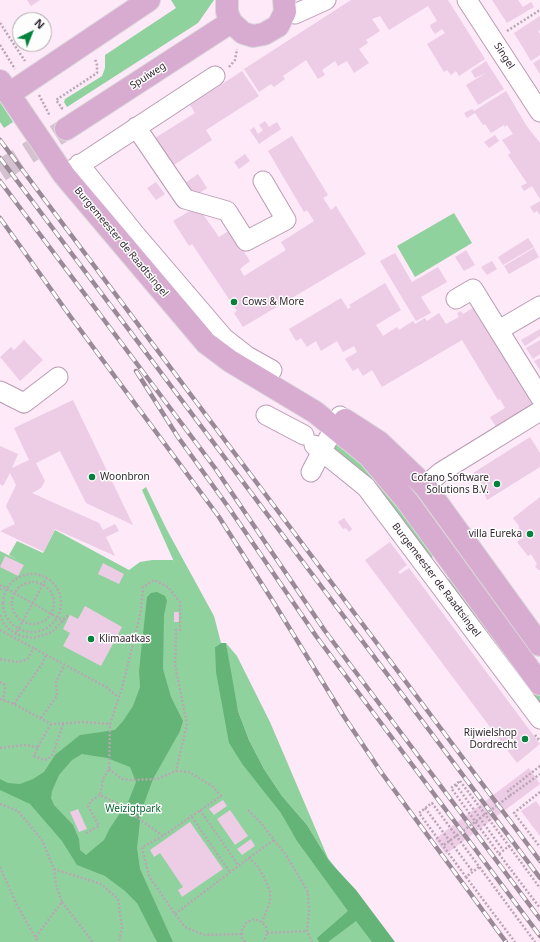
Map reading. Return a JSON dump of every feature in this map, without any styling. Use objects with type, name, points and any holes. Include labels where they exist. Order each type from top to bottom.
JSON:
[{"type":"main road","points":[[11,86],[150,0]]},
{"type":"main road","points":[[227,0],[227,12],[231,22],[243,33],[253,36],[264,34],[278,26],[284,6]]},
{"type":"main road","name":"Spuiweg","points":[[61,117],[231,22]]},
{"type":"main road","name":"Burgemeester de Raadtsingel","points":[[11,86],[71,170],[206,343],[230,361],[268,376],[315,412],[379,442],[425,486],[540,645]]},
{"type":"main road","name":"Burgemeester de Raadtsingel","points":[[337,421],[407,501],[540,684]]},
{"type":"street","points":[[284,6],[295,14],[326,0]]},
{"type":"street","name":"Singel","points":[[467,0],[540,112]]},
{"type":"street","points":[[71,170],[215,76]]},
{"type":"street","points":[[136,127],[186,199],[227,211],[246,241],[286,220],[263,181]]},
{"type":"street","points":[[456,299],[473,289],[540,397]]},
{"type":"street","points":[[499,330],[540,306]]},
{"type":"street","points":[[0,391],[24,403],[58,377]]},
{"type":"street","points":[[425,486],[442,472],[540,411]]},
{"type":"street","name":"Burgemeester de Raadtsingel","points":[[266,415],[313,444],[366,487],[540,719]]},
{"type":"street","points":[[311,472],[313,444],[337,421]]},
{"type":"street","points":[[442,550],[443,590]]},
{"type":"path","points":[[494,40],[540,10]]},
{"type":"path","points":[[0,23],[24,61],[30,58]]},
{"type":"path","points":[[215,76],[228,68],[235,60],[238,43]]},
{"type":"path","points":[[0,46],[11,86]]},
{"type":"path","points":[[47,118],[61,117],[56,100],[97,73],[97,65],[94,56]]},
{"type":"path","points":[[35,574],[47,578],[54,583],[60,591],[62,609],[58,618],[48,629],[41,632],[26,632],[18,629],[11,624],[6,616],[3,597],[7,588],[10,583],[21,576],[35,574]]},
{"type":"path","points":[[15,635],[47,578]]},
{"type":"path","points":[[86,833],[99,826],[88,806],[91,801],[100,795],[103,779],[109,769],[110,724],[122,688],[141,610],[143,587],[154,580],[168,587],[180,602],[180,630],[176,630],[175,665],[187,724],[176,771]]},
{"type":"path","points":[[34,582],[43,585],[50,591],[54,599],[51,614],[39,624],[22,622],[14,614],[12,609],[14,593],[25,583],[34,582]]},
{"type":"path","points":[[0,590],[1,586],[7,588],[64,621]]},
{"type":"path","points":[[0,615],[4,624],[15,635],[46,655],[106,687],[118,697]]},
{"type":"path","points":[[0,630],[28,638],[45,636],[57,628],[68,615]]},
{"type":"path","points":[[0,659],[17,662],[23,661],[28,658],[34,648]]},
{"type":"path","points":[[14,704],[29,680],[42,664],[46,655]]},
{"type":"path","points":[[41,718],[57,696],[56,682],[64,665]]},
{"type":"path","points":[[0,682],[4,684],[5,688],[1,700],[14,704],[51,724],[84,722],[110,724]]},
{"type":"path","points":[[51,724],[34,756],[44,760],[48,758],[55,749],[63,723]]},
{"type":"path","points":[[0,748],[24,745],[38,747]]},
{"type":"path","points":[[511,795],[508,791],[540,766]]},
{"type":"path","points":[[109,769],[122,779],[130,780],[157,779],[176,771],[190,772],[212,786],[221,796],[163,836],[142,847],[148,876],[185,927],[204,935],[241,934]]},
{"type":"path","points":[[444,845],[540,774]]},
{"type":"path","points":[[540,888],[460,781],[451,788],[540,908]]},
{"type":"path","points":[[456,785],[466,801],[503,850]]},
{"type":"path","points":[[540,792],[514,813],[540,847]]},
{"type":"path","points":[[100,795],[118,804],[163,836]]},
{"type":"path","points":[[515,942],[419,813],[432,803],[535,942]]},
{"type":"path","points":[[0,804],[18,812],[35,829],[42,840],[54,869],[56,885],[62,902],[93,942]]},
{"type":"path","points":[[425,808],[473,872]]},
{"type":"path","points":[[200,810],[239,866]]},
{"type":"path","points":[[248,810],[261,823],[286,855],[308,892],[309,912],[307,931],[312,942]]},
{"type":"path","points":[[192,817],[229,871]]},
{"type":"path","points":[[175,914],[229,871],[239,866],[274,840]]},
{"type":"path","points":[[499,854],[509,846]]},
{"type":"path","points":[[249,858],[258,865],[270,891],[270,902],[262,922]]},
{"type":"path","points":[[0,867],[17,905],[38,942]]},
{"type":"path","points":[[466,877],[479,867]]},
{"type":"path","points":[[54,869],[101,884],[118,899],[122,928],[119,942]]},
{"type":"path","points":[[35,938],[62,902]]},
{"type":"path","points":[[245,942],[241,934],[243,926],[254,920],[262,922],[266,927],[268,933],[264,942]]},
{"type":"path","points":[[268,933],[307,931]]},
{"type":"green space","points":[[171,0],[214,0],[198,23],[67,107],[64,102],[65,99],[102,76],[105,68],[105,55],[176,8]]},
{"type":"green space","points":[[0,102],[13,122],[4,128],[0,122]]},
{"type":"green space","points":[[454,213],[472,243],[415,277],[397,246]]},
{"type":"green space","points":[[338,434],[433,543],[432,561],[390,504],[359,468],[331,450]]},
{"type":"green space","name":"Weizigtpark","points":[[146,487],[167,530],[214,616],[221,643],[215,647],[234,714],[272,788],[323,851],[307,825],[282,796],[264,769],[249,740],[238,711],[233,692],[226,643],[237,656],[270,722],[328,858],[393,942],[0,942],[0,551],[18,560],[9,555],[17,541],[43,553],[55,530],[129,570],[140,562],[152,560],[173,560],[175,564],[142,490]]},
{"type":"green space","points":[[451,567],[540,689],[540,705],[448,583]]},
{"type":"shaded area","points":[[157,592],[165,596],[167,601],[164,615],[163,669],[171,697],[183,721],[180,731],[153,779],[141,812],[137,848],[140,869],[173,942],[157,942],[137,903],[125,891],[105,876],[77,865],[62,841],[30,804],[0,790],[0,779],[8,783],[20,784],[33,779],[44,772],[55,755],[80,735],[115,730],[123,721],[133,706],[140,687],[139,671],[147,597],[151,593]],"holes":[[[82,754],[107,758],[130,767],[136,782],[129,800],[110,828],[104,840],[86,855],[80,850],[79,839],[73,825],[54,805],[51,798],[52,791],[59,775],[72,760]]]},
{"type":"shaded area","points":[[221,643],[226,643],[238,711],[249,740],[264,769],[282,796],[307,825],[329,861],[356,890],[395,942],[372,942],[356,921],[328,942],[319,942],[317,938],[348,911],[297,841],[281,813],[243,765],[229,743],[216,672],[215,647]]},
{"type":"building","points":[[27,0],[40,0],[31,6]]},
{"type":"building","points":[[351,0],[448,0],[485,59],[459,76],[456,71],[451,75],[447,70],[444,72],[427,44],[445,33],[442,29],[435,34],[432,30],[430,25],[437,21],[428,6],[389,30],[380,16],[372,19],[380,31],[366,40],[368,43],[359,49],[369,63],[354,73],[347,61],[338,66],[335,61],[322,70],[325,75],[318,79],[306,60],[283,76],[285,79],[274,87],[271,84],[259,92],[244,69]]},
{"type":"building","points":[[492,0],[518,0],[523,7],[531,2],[534,7],[507,23]]},
{"type":"building","points":[[540,16],[540,30],[538,31],[540,34],[540,55],[531,61],[514,33]]},
{"type":"building","points":[[540,59],[540,74],[533,63]]},
{"type":"building","points":[[486,61],[504,89],[478,105],[466,85],[486,73],[475,78],[471,71]]},
{"type":"building","points":[[242,71],[259,96],[206,130],[212,140],[174,165],[155,138],[195,113],[190,105]]},
{"type":"building","points":[[506,91],[526,125],[540,143],[540,199],[532,186],[524,191],[521,186],[527,183],[508,155],[511,153],[502,140],[513,134],[507,125],[505,127],[504,125],[491,133],[485,124],[483,125],[475,113],[467,118],[464,113],[472,109],[474,111]]},
{"type":"building","points":[[265,121],[269,127],[277,122],[281,129],[259,144],[250,130],[254,127],[258,134],[263,130],[259,125]]},
{"type":"building","points":[[495,135],[499,141],[489,148],[484,142]]},
{"type":"building","points":[[292,136],[328,195],[323,198],[331,210],[336,206],[366,254],[243,327],[234,313],[237,311],[192,244],[189,246],[173,221],[193,209],[200,210],[219,237],[230,230],[250,261],[240,269],[244,276],[286,250],[281,242],[314,221],[307,210],[304,212],[268,151]]},
{"type":"building","points":[[245,154],[250,161],[239,169],[234,162]]},
{"type":"building","points":[[198,174],[207,188],[194,197],[185,183]]},
{"type":"building","points":[[156,182],[165,194],[156,200],[147,188]]},
{"type":"building","points":[[540,201],[540,215],[537,211],[534,213],[530,207]]},
{"type":"building","points":[[528,238],[534,247],[503,265],[498,257]]},
{"type":"building","points":[[534,248],[539,257],[509,274],[504,266]]},
{"type":"building","points":[[466,250],[475,265],[464,271],[455,257]]},
{"type":"building","points":[[395,253],[412,282],[438,267],[447,282],[421,297],[431,313],[416,321],[380,261]]},
{"type":"building","points":[[492,261],[497,269],[487,275],[481,267]]},
{"type":"building","points":[[385,283],[401,310],[376,325],[383,336],[397,327],[399,330],[413,321],[415,324],[425,318],[427,321],[439,313],[446,324],[459,317],[457,313],[461,311],[463,314],[473,308],[484,326],[488,323],[538,405],[498,430],[490,417],[505,408],[500,399],[498,400],[462,340],[382,387],[372,370],[363,376],[358,368],[353,371],[345,359],[357,352],[354,346],[343,352],[337,341],[321,351],[316,341],[307,347],[301,338],[296,341],[289,329],[341,298],[348,309],[351,307],[349,305]]},
{"type":"building","points":[[540,329],[540,336],[525,346],[521,340]]},
{"type":"building","points":[[24,340],[43,360],[20,381],[0,357],[11,347],[14,350]]},
{"type":"building","points":[[540,340],[540,354],[533,359],[526,348]]},
{"type":"building","points":[[540,358],[540,370],[534,361]]},
{"type":"building","name":"Woonbron","points":[[73,400],[133,525],[86,503],[60,451],[36,463],[45,481],[41,488],[32,493],[99,523],[103,530],[115,524],[119,531],[106,537],[115,556],[55,529],[44,552],[0,531],[15,524],[6,506],[16,485],[10,473],[3,486],[0,484],[0,446],[18,454],[12,468],[29,460],[14,428]]},
{"type":"building","points":[[530,437],[540,453],[540,467],[487,500],[479,480],[473,473]]},
{"type":"building","name":"villa Eureka","points":[[540,497],[539,570],[535,567],[537,564],[531,554],[528,556],[517,542],[523,537],[519,531],[519,526],[513,518]]},
{"type":"building","points":[[344,518],[352,529],[349,532],[346,528],[343,529],[338,522]]},
{"type":"building","points":[[390,542],[407,565],[398,572],[400,574],[409,568],[540,744],[517,763],[365,560]]},
{"type":"building","points":[[5,556],[24,565],[18,576],[0,567]]},
{"type":"building","points":[[103,563],[124,574],[119,584],[98,574]]},
{"type":"building","name":"Klimaatkas","points":[[85,606],[122,627],[101,666],[63,646],[70,633],[63,629],[70,615],[78,619]]},
{"type":"building","points":[[174,612],[179,612],[179,622],[174,622]]},
{"type":"building","points":[[529,768],[540,784],[446,854],[435,839]]},
{"type":"building","points":[[223,800],[227,806],[214,815],[209,809]]},
{"type":"building","points":[[536,801],[540,807],[540,836],[521,811]]},
{"type":"building","points":[[78,809],[87,829],[79,832],[70,812]]},
{"type":"building","points":[[230,810],[248,836],[235,845],[217,819]]},
{"type":"building","points":[[190,822],[223,869],[182,897],[178,890],[183,887],[160,853],[154,857],[150,850]]},
{"type":"building","points":[[251,839],[255,846],[242,855],[237,849]]},
{"type":"tunnel","points":[[0,171],[66,129]]},
{"type":"railway","points":[[0,140],[540,861]]},
{"type":"railway","points":[[0,158],[540,878]]},
{"type":"railway","points":[[0,181],[215,468],[325,631],[540,919]]},
{"type":"railway","points":[[0,218],[70,316],[219,517],[343,715],[381,772],[506,942]]},
{"type":"railway","points":[[136,371],[178,437],[229,508],[316,636],[540,936]]},
{"type":"place","name":"Cows & More","points":[[234,302]]},
{"type":"place","name":"Woonbron","points":[[92,477]]},
{"type":"place","name":"Cofano Software Solutions B.V.","points":[[497,484]]},
{"type":"place","name":"villa Eureka","points":[[530,534]]},
{"type":"place","name":"Klimaatkas","points":[[91,639]]},
{"type":"place","name":"Rijwielshop Dordrecht","points":[[525,739]]}]
